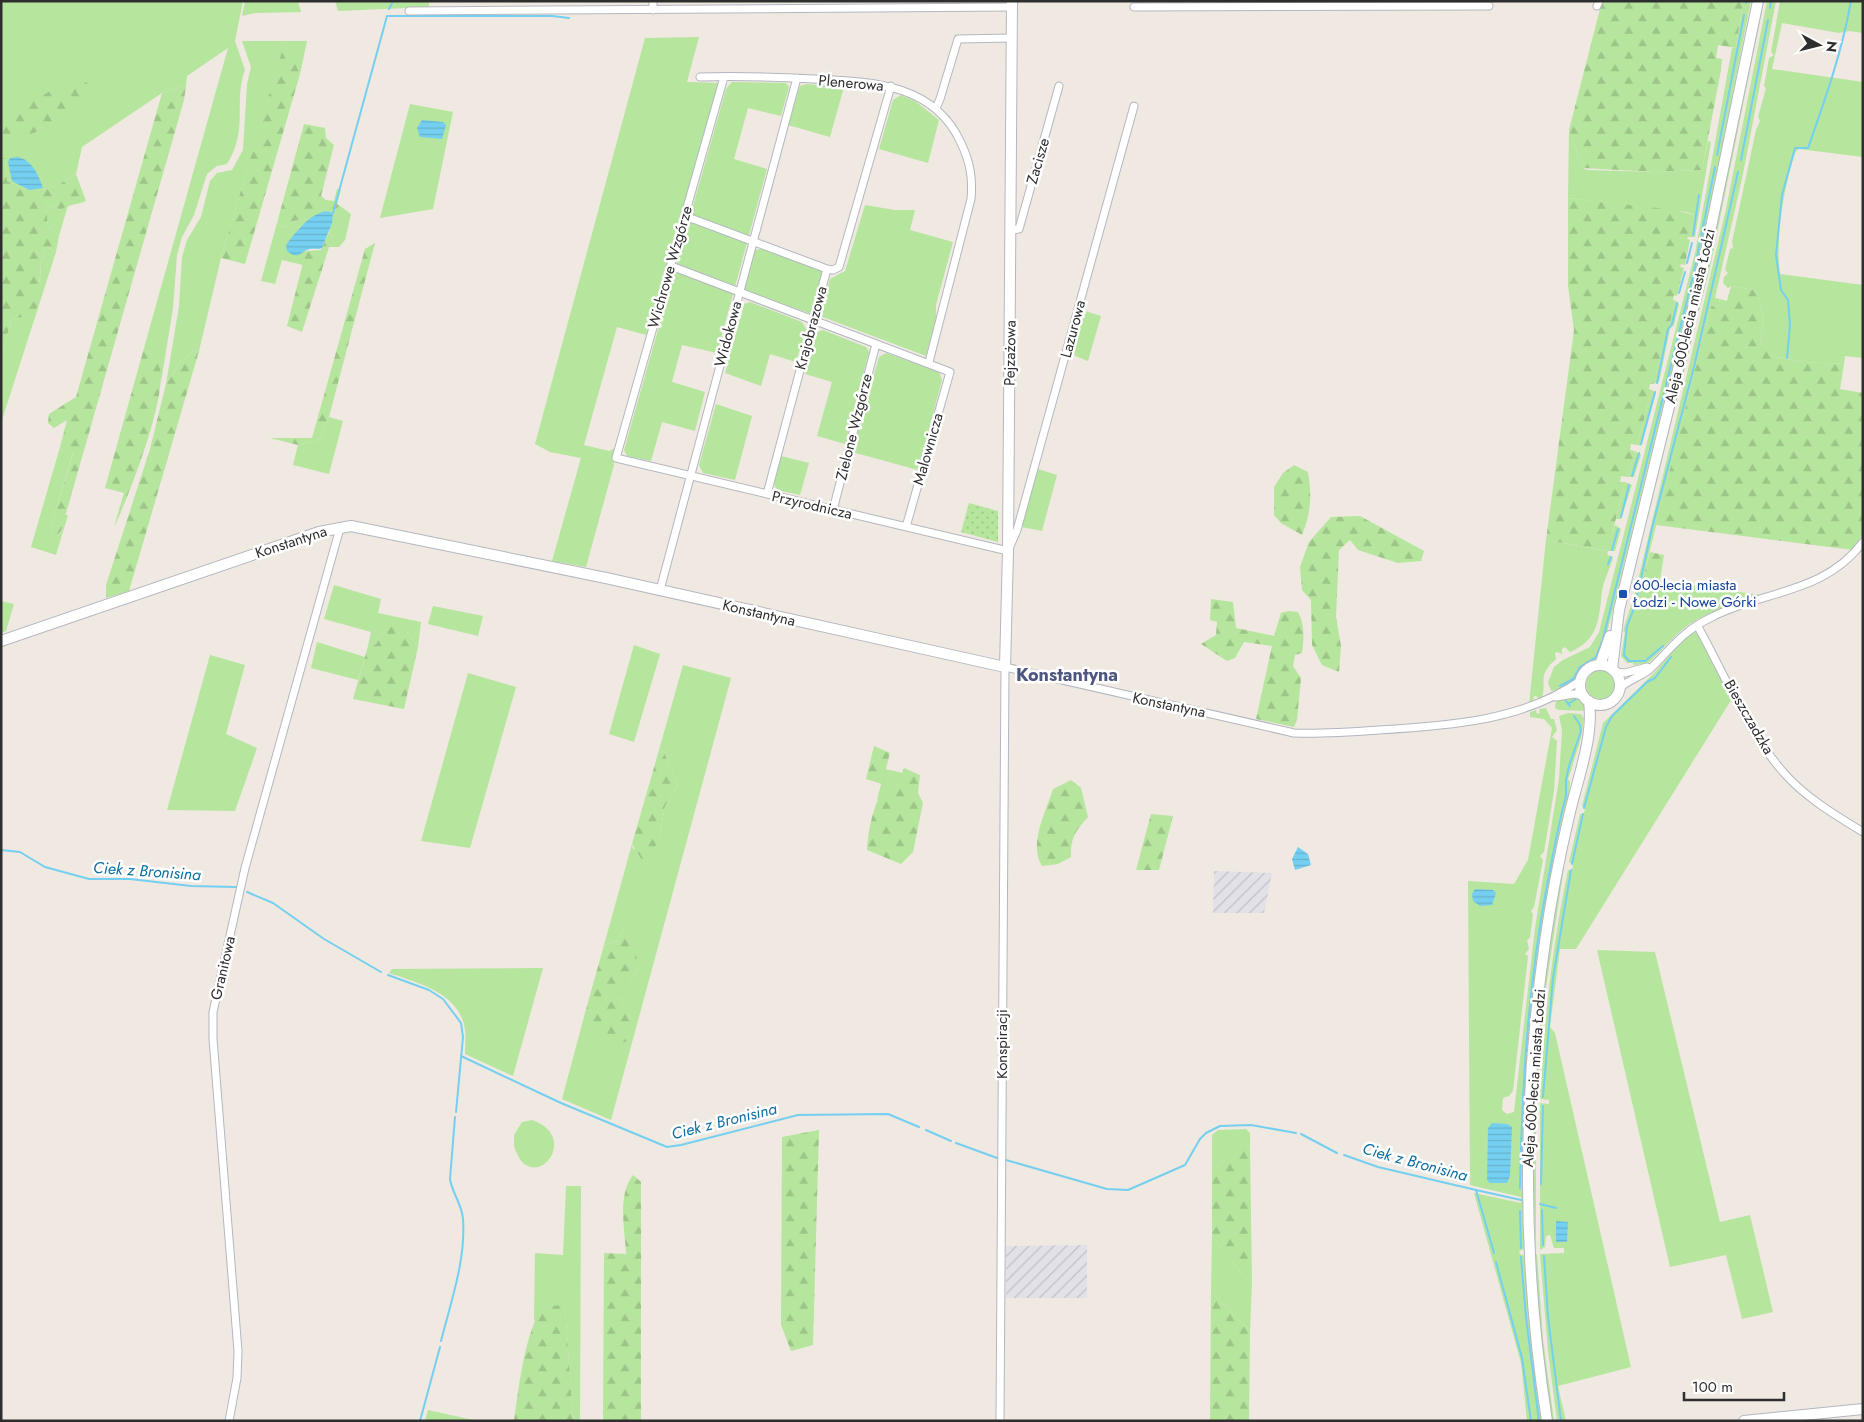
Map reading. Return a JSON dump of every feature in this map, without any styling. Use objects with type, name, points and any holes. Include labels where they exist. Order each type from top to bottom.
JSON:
[{"type":"street","points":[[653,1],[653,10]]},
{"type":"street","name":"Aleja 600-lecia miasta Łodzi","points":[[1753,21],[1754,1]]},
{"type":"street","name":"Aleja 600-lecia miasta Łodzi","points":[[1600,665],[1619,610],[1700,280],[1758,1]]},
{"type":"street","points":[[409,12],[1012,4]]},
{"type":"street","name":"Pejzażowa","points":[[1005,667],[1008,551],[1012,4]]},
{"type":"street","points":[[1134,7],[1346,4],[1489,6]]},
{"type":"street","points":[[936,108],[958,39],[1012,38]]},
{"type":"street","name":"Wichrowe Wzgórze","points":[[616,458],[724,76]]},
{"type":"street","name":"Plenerowa","points":[[700,77],[797,78],[864,82],[890,86],[916,95],[936,108],[956,132],[969,163],[972,185],[971,199],[929,362]]},
{"type":"street","name":"Widokowa","points":[[660,590],[797,78]]},
{"type":"street","name":"Krajobrazowa","points":[[767,494],[827,269],[833,270],[839,267],[890,86]]},
{"type":"street","name":"Zacisze","points":[[1011,230],[1019,229],[1059,86]]},
{"type":"street","name":"Lazurowa","points":[[1008,551],[1017,530],[1134,106]]},
{"type":"street","points":[[685,216],[827,269]]},
{"type":"street","points":[[671,266],[876,344],[929,362]]},
{"type":"street","name":"Zielone Wzgórze","points":[[833,510],[876,344]]},
{"type":"street","name":"Malownicza","points":[[906,527],[950,372],[929,362]]},
{"type":"street","name":"Przyrodnicza","points":[[616,458],[1008,551]]},
{"type":"street","name":"Konstantyna","points":[[1,641],[318,532],[362,527],[660,590],[1294,732],[1318,734],[1433,727],[1474,720],[1529,707],[1554,697]]},
{"type":"street","name":"Granitowa","points":[[229,1421],[237,1378],[238,1351],[212,1039],[213,1012],[245,868],[340,528]]},
{"type":"street","points":[[1554,697],[1574,694],[1604,704],[1613,700],[1620,688],[1652,666],[1679,638],[1697,625],[1738,606],[1817,580],[1840,566],[1863,542]]},
{"type":"street","name":"Aleja 600-lecia miasta Łodzi","points":[[1614,670],[1619,610]]},
{"type":"street","name":"Bieszczadzka","points":[[1697,625],[1762,745],[1785,774],[1816,801],[1863,832]]},
{"type":"street","points":[[1554,697],[1581,680],[1590,668],[1600,665],[1614,670],[1632,672],[1652,666]]},
{"type":"street","name":"Konspiracji","points":[[1000,1421],[1005,667]]},
{"type":"street","points":[[1614,670],[1620,688]]},
{"type":"street","points":[[1581,680],[1586,699]]},
{"type":"street","name":"Aleja 600-lecia miasta Łodzi","points":[[1586,699],[1588,738]]},
{"type":"street","name":"Aleja 600-lecia miasta Łodzi","points":[[1547,1421],[1534,1320],[1528,1229],[1530,1092],[1536,1012],[1546,932],[1566,826],[1588,738],[1604,704]]},
{"type":"street","points":[[1744,1421],[1863,1409]]},
{"type":"shaded area","points":[[1214,871],[1272,873],[1264,913],[1213,913]]},
{"type":"shaded area","points":[[1087,1245],[1087,1298],[1006,1298],[1006,1246]]},
{"type":"green space","points":[[243,1],[235,41],[245,70],[240,93],[237,139],[234,151],[227,164],[217,166],[207,174],[194,215],[182,237],[177,255],[173,308],[161,382],[157,363],[144,348],[228,48],[187,76],[186,86],[162,93],[82,147],[76,174],[50,188],[42,190],[26,189],[7,181],[5,159],[1,159],[1,2]]},
{"type":"green space","points":[[245,1],[298,1],[301,12],[255,13],[242,16]]},
{"type":"green space","points":[[335,1],[429,1],[429,7],[338,11]]},
{"type":"green space","points":[[1602,1],[1743,1],[1736,48],[1718,45],[1716,58],[1722,59],[1721,70],[1702,170],[1655,172],[1583,168],[1569,130]]},
{"type":"green space","points":[[1743,1],[1751,1],[1702,249],[1608,629],[1597,659],[1583,668],[1574,681],[1558,690],[1551,691],[1548,682],[1554,667],[1563,660],[1590,647],[1599,632],[1695,253],[1732,48],[1736,48]]},
{"type":"green space","points":[[1761,1],[1764,1],[1711,263],[1633,576],[1713,242]]},
{"type":"green space","points":[[1767,1],[1776,1],[1743,174],[1715,298],[1720,299],[1718,307],[1711,306],[1643,578],[1760,595],[1760,597],[1722,608],[1704,616],[1676,635],[1647,664],[1633,665],[1633,663],[1627,663],[1621,656],[1625,632],[1623,631],[1636,589],[1726,209]]},
{"type":"green space","points":[[1780,1],[1863,1],[1863,33],[1849,31],[1839,33],[1782,23],[1772,69],[1863,82],[1863,157],[1799,149],[1796,151],[1784,195],[1780,228],[1780,274],[1863,285],[1863,358],[1845,356],[1844,364],[1803,362],[1775,357],[1760,341],[1762,315],[1755,290],[1731,286],[1728,288],[1723,283],[1724,277],[1728,273],[1725,270],[1730,249],[1733,248],[1732,242],[1756,130],[1760,121],[1758,117],[1766,88],[1764,86],[1769,58],[1774,55],[1771,52]]},
{"type":"green space","points":[[699,37],[687,82],[719,83],[646,335],[617,327],[584,445],[609,451],[615,448],[613,453],[614,465],[586,567],[552,561],[581,458],[550,452],[535,444],[645,38]]},
{"type":"green space","points":[[242,41],[307,41],[300,74],[285,42],[221,258],[199,351],[195,350],[182,360],[166,384],[179,306],[182,257],[187,240],[201,217],[210,181],[217,173],[232,170],[243,150],[247,84],[251,67]]},
{"type":"green space","points":[[285,41],[300,74],[245,264],[221,258]]},
{"type":"green space","points":[[86,82],[94,89],[92,99],[71,114],[40,131],[17,137],[3,138],[1,128],[30,103],[50,91]]},
{"type":"green space","points":[[732,82],[786,83],[789,87],[781,116],[748,108],[734,159],[767,169],[717,353],[682,345],[672,382],[705,392],[695,431],[662,422],[651,461],[627,456],[624,450],[726,89]]},
{"type":"green space","points":[[806,84],[844,87],[830,137],[788,125],[800,86]]},
{"type":"green space","points":[[186,86],[184,100],[61,531],[53,540],[51,526],[73,454],[63,455],[60,447],[67,420],[54,428],[48,423],[49,414],[76,397],[162,93]]},
{"type":"green space","points":[[901,95],[915,101],[939,120],[928,163],[879,149],[893,100]]},
{"type":"green space","points":[[410,104],[453,112],[433,209],[380,218]]},
{"type":"green space","points":[[304,124],[325,128],[326,138],[334,145],[321,196],[326,200],[334,201],[337,189],[341,190],[337,204],[340,206],[330,213],[326,211],[310,219],[293,221],[285,228],[277,223]]},
{"type":"green space","points":[[1569,130],[1583,168],[1587,170],[1655,172],[1702,170],[1708,141],[1711,142],[1695,237],[1691,237],[1694,215],[1687,212],[1568,198]]},
{"type":"green space","points":[[5,158],[7,181],[26,189],[42,190],[58,185],[76,174],[86,201],[61,210],[46,204],[48,226],[59,236],[56,252],[47,247],[41,264],[37,308],[23,317],[12,319],[1,356],[1,159]]},
{"type":"green space","points":[[1568,198],[1675,210],[1694,215],[1691,237],[1687,239],[1690,240],[1685,265],[1681,264],[1680,267],[1684,268],[1677,296],[1674,295],[1673,300],[1676,301],[1653,384],[1650,384],[1649,389],[1652,390],[1637,445],[1631,444],[1630,450],[1635,451],[1628,477],[1621,476],[1620,482],[1625,482],[1608,551],[1546,540],[1574,330],[1568,286]]},
{"type":"green space","points":[[46,204],[61,210],[68,205],[59,236],[48,226]]},
{"type":"green space","points":[[865,205],[895,210],[915,210],[910,230],[953,242],[936,305],[936,318],[926,356],[820,316],[830,279],[845,271]]},
{"type":"green space","points":[[340,206],[351,214],[345,240],[339,247],[328,247],[332,235],[329,232],[333,213],[330,213]]},
{"type":"green space","points":[[310,219],[299,228],[306,251],[303,265],[282,260],[275,284],[261,281],[277,223],[285,228],[293,221]]},
{"type":"green space","points":[[329,232],[332,235],[331,241],[302,332],[287,326],[306,251],[321,250]]},
{"type":"green space","points":[[375,243],[329,417],[321,439],[298,445],[270,438],[312,438],[365,249]]},
{"type":"green space","points":[[47,247],[56,252],[1,423],[1,356],[12,319],[23,317],[40,280],[41,264]]},
{"type":"green space","points":[[762,249],[823,271],[811,314],[744,290],[754,250]]},
{"type":"green space","points":[[1731,286],[1755,290],[1762,315],[1760,341],[1775,357],[1803,362],[1844,364],[1840,389],[1863,393],[1863,534],[1853,550],[1656,525],[1711,306],[1718,307],[1720,299],[1727,301]]},
{"type":"green space","points":[[1676,301],[1679,304],[1674,325],[1670,329],[1659,382],[1653,384]]},
{"type":"green space","points":[[750,302],[802,322],[806,329],[796,362],[770,354],[761,386],[725,373],[744,304]]},
{"type":"green space","points":[[1082,310],[1101,316],[1088,361],[1075,356],[1071,349]]},
{"type":"green space","points":[[823,330],[866,347],[869,352],[845,444],[817,436],[832,382],[805,374],[815,333]]},
{"type":"green space","points":[[144,348],[154,357],[160,369],[161,383],[158,402],[137,472],[114,527],[124,493],[105,488]]},
{"type":"green space","points":[[195,350],[199,351],[129,591],[106,598],[106,585],[150,449],[166,384],[182,360]]},
{"type":"green space","points":[[886,353],[939,372],[942,380],[918,470],[852,452],[879,357]]},
{"type":"green space","points":[[1652,390],[1656,393],[1641,446],[1637,445]]},
{"type":"green space","points":[[716,404],[752,416],[735,480],[703,473],[699,465]]},
{"type":"green space","points":[[329,417],[343,421],[329,474],[293,465],[298,445],[321,439]]},
{"type":"green space","points":[[60,447],[63,455],[73,453],[51,526],[53,539],[61,532],[65,515],[68,515],[56,555],[31,547]]},
{"type":"green space","points":[[1635,451],[1641,455],[1634,477],[1628,477]]},
{"type":"green space","points":[[781,456],[809,463],[800,495],[777,490],[774,484]]},
{"type":"green space","points":[[1294,465],[1308,472],[1309,512],[1302,535],[1281,523],[1274,515],[1274,487],[1283,473]]},
{"type":"green space","points":[[1038,469],[1057,475],[1042,531],[1022,527]]},
{"type":"green space","points":[[1625,482],[1632,485],[1621,519],[1616,519]]},
{"type":"green space","points":[[969,503],[998,511],[998,542],[961,532]]},
{"type":"green space","points":[[1360,516],[1424,551],[1421,561],[1398,563],[1358,550],[1350,540],[1339,550],[1336,617],[1341,646],[1339,672],[1322,665],[1312,645],[1311,600],[1302,590],[1300,567],[1309,542],[1331,517]]},
{"type":"green space","points":[[1615,525],[1621,529],[1615,551],[1608,551],[1607,554],[1613,558],[1603,587],[1596,627],[1592,635],[1580,647],[1570,652],[1565,647],[1562,649],[1562,654],[1555,653],[1556,659],[1546,670],[1542,698],[1540,700],[1534,696],[1533,703],[1529,704],[1546,540],[1607,551]]},
{"type":"green space","points":[[1650,552],[1664,555],[1660,581],[1643,578]]},
{"type":"green space","points":[[334,585],[381,599],[378,613],[421,622],[418,647],[407,632],[386,628],[376,644],[368,646],[371,632],[324,619]]},
{"type":"green space","points":[[1211,599],[1233,602],[1236,628],[1274,636],[1281,613],[1288,611],[1298,612],[1303,627],[1303,637],[1302,653],[1295,655],[1293,666],[1301,678],[1297,720],[1294,727],[1256,719],[1272,646],[1244,642],[1235,658],[1227,661],[1201,644],[1216,635],[1217,622],[1210,620]]},
{"type":"green space","points":[[1,601],[14,604],[6,631],[1,633]]},
{"type":"green space","points":[[433,606],[483,616],[478,636],[428,624]]},
{"type":"green space","points":[[398,626],[407,632],[418,647],[404,709],[353,699],[368,646],[376,644],[386,628]]},
{"type":"green space","points":[[1696,631],[1699,633],[1733,697],[1576,949],[1560,949],[1550,1027],[1555,1033],[1631,1367],[1558,1386],[1566,1421],[1557,1421],[1548,1351],[1540,1254],[1564,1253],[1564,1248],[1554,1248],[1550,1235],[1546,1236],[1545,1247],[1540,1250],[1540,1103],[1549,1104],[1549,1100],[1540,1099],[1544,1042],[1557,927],[1568,870],[1572,870],[1573,865],[1569,862],[1580,814],[1584,813],[1585,809],[1582,806],[1603,723],[1655,672],[1682,641]]},
{"type":"green space","points":[[317,642],[365,657],[358,680],[311,668]]},
{"type":"green space","points":[[634,645],[660,654],[634,742],[609,734]]},
{"type":"green space","points":[[210,655],[245,665],[226,734],[257,748],[235,811],[167,810]]},
{"type":"green space","points":[[683,665],[731,678],[611,1120],[562,1099],[585,1013],[587,1030],[631,1019],[620,997],[638,968],[625,924],[618,941],[604,945],[632,844],[633,849],[658,843],[665,806],[678,786],[664,752],[659,750]]},
{"type":"green space","points":[[1601,670],[1611,675],[1616,685],[1611,695],[1601,700],[1591,695],[1586,685],[1591,675]]},
{"type":"green space","points":[[468,673],[516,687],[470,848],[421,841]]},
{"type":"green space","points":[[1571,696],[1582,700],[1586,704],[1588,711],[1559,710],[1555,708],[1556,700]]},
{"type":"green space","points":[[1546,708],[1551,719],[1554,719],[1557,730],[1552,737],[1557,741],[1554,791],[1544,852],[1540,856],[1543,860],[1534,907],[1531,911],[1533,914],[1530,938],[1527,940],[1529,949],[1525,954],[1528,956],[1513,1091],[1509,1096],[1503,1098],[1502,1110],[1507,1114],[1514,1112],[1535,928],[1559,779],[1562,730],[1559,716],[1568,713],[1581,714],[1584,718],[1581,738],[1568,780],[1570,781],[1569,795],[1541,941],[1529,1038],[1525,1249],[1519,1251],[1520,1254],[1525,1256],[1542,1421],[1527,1421],[1521,1363],[1474,1193],[1521,1203],[1521,1197],[1470,1185],[1468,881],[1514,884],[1528,860],[1552,728],[1544,719],[1530,717],[1530,712],[1536,710],[1537,714],[1540,713],[1539,709]]},
{"type":"green space","points":[[874,746],[890,753],[882,784],[866,779]]},
{"type":"green space","points":[[659,750],[664,752],[678,786],[665,806],[658,843],[642,860],[632,844]]},
{"type":"green space","points":[[904,768],[920,775],[918,793],[923,803],[913,852],[901,864],[867,850],[868,834],[882,790],[896,792]]},
{"type":"green space","points":[[885,769],[903,773],[896,792],[877,800]]},
{"type":"green space","points":[[1071,780],[1081,788],[1088,817],[1075,835],[1071,857],[1058,864],[1042,866],[1038,857],[1037,838],[1043,818],[1053,789]]},
{"type":"green space","points":[[1151,814],[1173,816],[1159,870],[1136,870]]},
{"type":"green space","points":[[1564,867],[1545,994],[1537,1100],[1535,1098],[1536,1075],[1544,984],[1558,884]]},
{"type":"green space","points":[[625,924],[632,926],[638,968],[620,997],[631,1019],[628,1041],[618,1044],[603,1029],[586,1030],[585,1013],[604,945],[618,941]]},
{"type":"green space","points":[[1597,950],[1655,952],[1720,1222],[1750,1215],[1773,1312],[1742,1319],[1726,1255],[1670,1267]]},
{"type":"green space","points":[[543,968],[513,1076],[465,1054],[465,1030],[462,1018],[456,1007],[447,999],[425,986],[389,973],[392,969]]},
{"type":"green space","points":[[1536,1103],[1536,1250],[1533,1183],[1534,1104]]},
{"type":"green space","points":[[532,1120],[545,1127],[552,1135],[554,1145],[552,1154],[547,1161],[540,1166],[532,1167],[523,1163],[519,1157],[514,1146],[514,1135],[522,1122]]},
{"type":"green space","points":[[1246,1129],[1250,1133],[1250,1148],[1245,1143],[1229,1158],[1212,1168],[1212,1135],[1218,1130]]},
{"type":"green space","points":[[819,1130],[813,1345],[791,1351],[781,1325],[782,1137]]},
{"type":"green space","points":[[1245,1143],[1250,1148],[1252,1282],[1249,1283],[1212,1236],[1212,1168],[1229,1158],[1234,1148]]},
{"type":"green space","points":[[633,1175],[641,1182],[641,1421],[603,1421],[604,1253],[626,1254],[623,1203],[628,1183]]},
{"type":"green space","points":[[566,1186],[581,1186],[580,1421],[573,1421],[565,1305],[534,1321],[535,1253],[563,1255]]},
{"type":"green space","points":[[1212,1236],[1249,1283],[1252,1282],[1250,1331],[1211,1294]]},
{"type":"green space","points":[[1537,1254],[1543,1339],[1554,1421],[1551,1421],[1542,1348],[1535,1255]]},
{"type":"green space","points":[[1211,1294],[1250,1331],[1249,1421],[1210,1421]]},
{"type":"green space","points":[[565,1304],[573,1421],[514,1421],[526,1348],[535,1320],[541,1308]]},
{"type":"green space","points":[[428,1410],[478,1421],[425,1421]]},
{"type":"water","points":[[422,120],[443,122],[446,125],[442,139],[420,137],[417,128]]},
{"type":"water","points":[[10,158],[22,158],[31,165],[37,173],[43,188],[29,190],[12,181],[8,162]]},
{"type":"water","points":[[326,211],[333,213],[332,223],[322,248],[310,249],[299,255],[291,254],[287,251],[286,245],[303,224],[314,216]]},
{"type":"water","points":[[1298,847],[1308,854],[1311,865],[1295,870],[1292,859]]},
{"type":"water","points":[[1475,889],[1493,890],[1496,893],[1492,905],[1480,906],[1473,901],[1472,894]]},
{"type":"water","points":[[1492,1123],[1507,1124],[1512,1127],[1510,1176],[1507,1183],[1490,1183],[1487,1180],[1488,1128]]},
{"type":"water","points":[[1556,1221],[1568,1222],[1567,1242],[1556,1242]]},
{"type":"waterway","points":[[389,9],[393,1]]},
{"type":"waterway","points":[[1770,8],[1771,1]]},
{"type":"waterway","points":[[1787,358],[1790,325],[1788,300],[1781,290],[1776,255],[1782,195],[1795,148],[1808,148],[1838,57],[1851,1]]},
{"type":"waterway","points":[[1717,155],[1744,15]]},
{"type":"waterway","points":[[333,213],[387,16],[552,16],[569,18]]},
{"type":"waterway","points":[[1741,160],[1768,20]]},
{"type":"waterway","points":[[1560,686],[1573,679],[1580,667],[1596,657],[1603,639],[1694,272],[1715,167]]},
{"type":"waterway","points":[[1663,646],[1645,661],[1629,661],[1624,655],[1627,626],[1635,606],[1652,528],[1694,367],[1738,172]]},
{"type":"waterway","points":[[1693,235],[1699,195]]},
{"type":"waterway","points":[[1687,263],[1692,243]]},
{"type":"waterway","points":[[1679,293],[1685,272]]},
{"type":"waterway","points":[[1657,383],[1668,329],[1672,324],[1677,303]]},
{"type":"waterway","points":[[1641,444],[1655,392]]},
{"type":"waterway","points":[[1632,476],[1639,453]]},
{"type":"waterway","points":[[1621,517],[1629,485]]},
{"type":"waterway","points":[[1612,550],[1618,529]]},
{"type":"waterway","points":[[1608,564],[1611,557]]},
{"type":"waterway","points":[[1584,808],[1606,727],[1612,716],[1647,682],[1655,678],[1671,657]]},
{"type":"waterway","points":[[1568,704],[1576,699]]},
{"type":"waterway","points":[[1566,701],[1570,706]]},
{"type":"waterway","points":[[1520,1188],[1524,1074],[1535,961],[1547,885],[1566,796],[1566,780],[1581,731],[1580,725],[1574,716]]},
{"type":"waterway","points":[[1572,864],[1583,814]]},
{"type":"waterway","name":"Ciek z Bronisina","points":[[1,850],[20,852],[45,867],[89,879],[130,879],[191,886],[236,887]]},
{"type":"waterway","points":[[1543,1097],[1553,978],[1571,870]]},
{"type":"waterway","name":"Ciek z Bronisina","points":[[247,892],[273,903],[324,939],[381,972]]},
{"type":"waterway","name":"Ciek z Bronisina","points":[[388,975],[429,990],[443,999],[461,1023],[463,1037],[456,1112]]},
{"type":"waterway","name":"Ciek z Bronisina","points":[[461,1056],[561,1103],[667,1147],[798,1115],[888,1114],[919,1127]]},
{"type":"waterway","points":[[1541,1184],[1543,1106]]},
{"type":"waterway","name":"Ciek z Bronisina","points":[[441,1341],[457,1280],[462,1250],[463,1219],[450,1179],[455,1117]]},
{"type":"waterway","name":"Ciek z Bronisina","points":[[1006,1160],[1107,1189],[1128,1190],[1185,1165],[1200,1139],[1206,1133],[1220,1126],[1251,1125],[1296,1133]]},
{"type":"waterway","name":"Ciek z Bronisina","points":[[926,1130],[951,1141]]},
{"type":"waterway","name":"Ciek z Bronisina","points":[[1301,1134],[1337,1153]]},
{"type":"waterway","name":"Ciek z Bronisina","points":[[956,1143],[997,1158]]},
{"type":"waterway","name":"Ciek z Bronisina","points":[[1344,1155],[1378,1167],[1476,1190],[1494,1253]]},
{"type":"waterway","points":[[1476,1190],[1521,1200]]},
{"type":"waterway","points":[[1540,1204],[1556,1208]]},
{"type":"waterway","points":[[1542,1210],[1543,1245]]},
{"type":"waterway","points":[[1520,1211],[1521,1248]]},
{"type":"waterway","points":[[1544,1256],[1548,1317],[1561,1421]]},
{"type":"waterway","points":[[1521,1257],[1526,1317],[1539,1421]]},
{"type":"waterway","name":"Ciek z Bronisina","points":[[1496,1262],[1522,1358],[1531,1421]]},
{"type":"waterway","name":"Ciek z Bronisina","points":[[420,1421],[440,1347]]},
{"type":"place","name":"600-lecia miasta Łodzi - Nowe Górki","points":[[1623,594]]},
{"type":"district","name":"Konstantyna","points":[[1067,675]]}]
